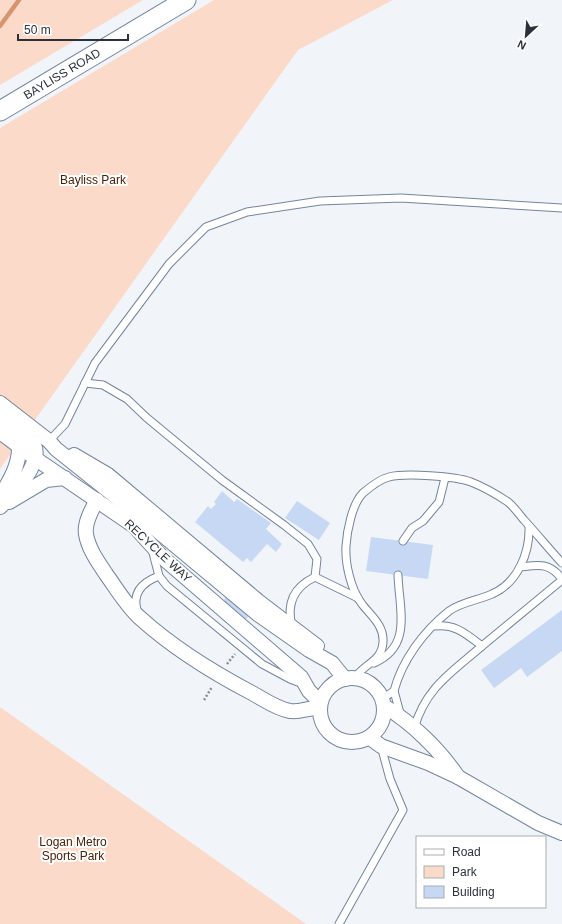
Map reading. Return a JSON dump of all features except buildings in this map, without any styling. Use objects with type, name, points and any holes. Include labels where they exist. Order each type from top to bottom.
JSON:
[{"type":"street","name":"BAYLISS ROAD","points":[[0,111],[186,0]]},
{"type":"street","points":[[0,404],[49,441],[56,449],[259,614],[309,650],[332,663]]},
{"type":"street","points":[[0,417],[29,438],[34,446],[36,459],[28,474],[1,503]]},
{"type":"street","name":"RECYCLE WAY","points":[[0,432],[36,459],[134,526],[163,558],[301,677],[320,705]]},
{"type":"street","points":[[49,441],[61,446],[108,475],[258,601],[293,626],[316,645],[332,663],[350,678],[371,684],[383,702],[445,758],[458,777]]},
{"type":"street","points":[[1,503],[16,467],[20,454],[19,445]]},
{"type":"street","points":[[1,503],[46,480],[65,478]]},
{"type":"street","points":[[97,500],[89,516],[85,532],[89,546],[115,587],[138,616],[183,652],[234,684],[279,707],[290,711],[300,711],[309,707],[320,705]]},
{"type":"street","points":[[350,678],[336,682],[328,688],[320,705],[320,716],[323,725],[329,734],[338,740],[349,743],[375,742],[428,763],[458,777],[538,823],[562,833]]},
{"type":"street","points":[[375,742],[382,724],[383,702]]},
{"type":"lane","points":[[49,441],[65,424],[95,363],[169,264],[206,227],[247,212],[320,201],[401,198],[562,208]]},
{"type":"lane","points":[[85,383],[103,385],[127,400],[222,480],[308,544],[317,560],[316,577]]},
{"type":"lane","points":[[372,664],[378,656],[383,643],[382,631],[374,616],[358,598],[352,587],[346,548],[351,516],[362,493],[389,477],[427,476],[470,481],[493,492],[509,504],[562,563]]},
{"type":"lane","points":[[403,541],[412,528],[422,521],[439,502],[445,478]]},
{"type":"lane","points":[[402,718],[401,710],[396,702],[394,691],[398,675],[406,661],[435,626],[450,611],[502,589],[510,581],[526,556],[530,542],[529,526]]},
{"type":"lane","points":[[152,545],[159,576],[168,586],[262,664],[305,685]]},
{"type":"lane","points":[[414,729],[421,707],[434,688],[451,671],[562,580],[556,571],[549,566],[520,567]]},
{"type":"lane","points":[[350,678],[360,669],[383,660],[400,638],[402,628],[398,575]]},
{"type":"lane","points":[[138,616],[135,602],[138,592],[143,584],[159,576]]},
{"type":"lane","points":[[316,577],[358,598]]},
{"type":"lane","points":[[293,626],[289,615],[290,604],[297,592],[306,582],[316,577]]},
{"type":"lane","points":[[435,626],[448,625],[463,632],[482,646]]},
{"type":"lane","points":[[383,702],[394,691]]},
{"type":"lane","points":[[339,924],[403,810],[375,742]]},
{"type":"green space","points":[[0,0],[143,0],[0,85]]},
{"type":"green space","name":"Bayliss Park","points":[[214,0],[393,0],[298,50],[0,469],[0,128]]},
{"type":"green space","name":"Logan Metro Sports Park","points":[[0,707],[306,924],[0,924]]},
{"type":"waterway","points":[[0,26],[19,0]]}]
